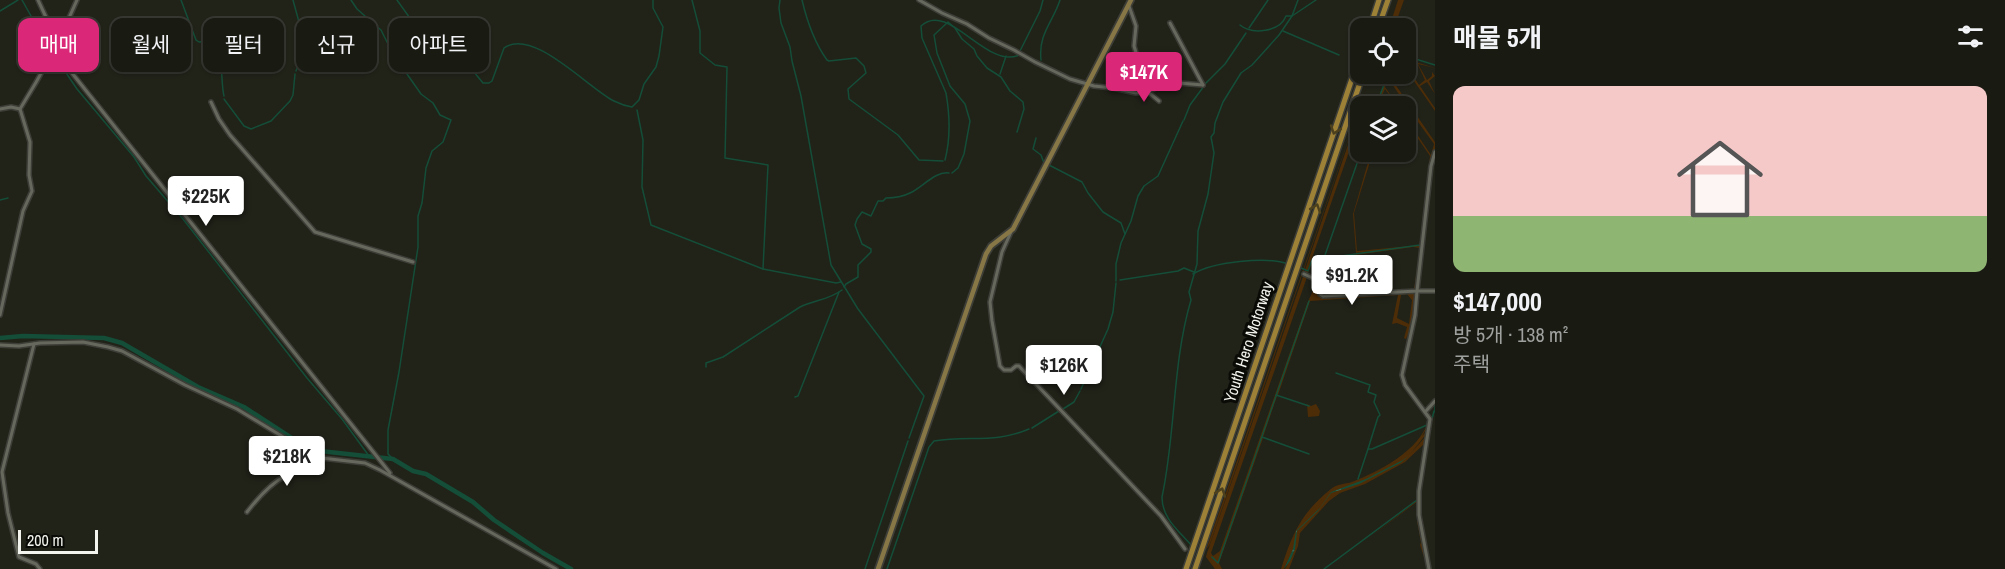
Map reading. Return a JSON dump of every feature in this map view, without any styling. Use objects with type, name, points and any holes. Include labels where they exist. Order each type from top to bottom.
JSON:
[{"type":"highway","points":[[1374,18],[1380,0]]},
{"type":"highway","points":[[1382,18],[1388,0]]},
{"type":"highway","name":"Youth Hero Motorway","points":[[1186,569],[1350,84]]},
{"type":"highway","name":"Youth Hero Motorway","points":[[1195,569],[1360,84]]},
{"type":"main road","points":[[878,569],[986,254],[991,246],[1011,232],[1129,2]]},
{"type":"street","points":[[38,0],[46,18]]},
{"type":"street","points":[[70,18],[77,0]]},
{"type":"street","points":[[919,0],[1070,79],[1136,93],[1148,92],[1167,82],[1203,84],[1170,23]]},
{"type":"street","points":[[1129,2],[1136,26],[1134,46],[1148,92],[1159,101]]},
{"type":"street","points":[[0,315],[22,211],[32,191],[30,142],[20,109],[42,72]]},
{"type":"street","points":[[72,72],[391,475]]},
{"type":"street","points":[[211,102],[219,120],[230,135],[315,232],[413,262]]},
{"type":"street","points":[[0,109],[11,107],[20,109]]},
{"type":"street","points":[[1429,569],[1419,515],[1419,491],[1430,419],[1405,385],[1402,375],[1415,315],[1431,166],[1435,152]]},
{"type":"street","points":[[1011,232],[1002,252],[990,302],[1000,366],[1006,370],[1019,366],[1161,516],[1185,549]]},
{"type":"street","points":[[1304,274],[1317,280],[1320,294],[1323,296],[1435,291]]},
{"type":"street","points":[[0,345],[83,342],[122,351],[185,385],[237,409],[318,459],[365,463],[391,475],[556,569]]},
{"type":"street","points":[[34,344],[2,476],[19,556],[36,564],[40,569]]},
{"type":"street","points":[[1426,411],[1435,401]]},
{"type":"street","points":[[247,512],[278,480],[305,469],[318,459]]},
{"type":"shaded area","points":[[1398,0],[1404,0],[1398,18],[1392,18]]},
{"type":"shaded area","points":[[1417,63],[1435,68],[1418,64],[1427,80],[1432,76],[1432,72],[1435,76],[1429,81],[1435,94],[1427,82],[1420,86],[1435,111],[1416,84],[1416,80],[1419,85],[1425,80]]},
{"type":"shaded area","points":[[1386,84],[1385,87],[1391,96],[1385,89],[1380,96]]},
{"type":"shaded area","points":[[1392,84],[1395,84],[1403,96],[1400,96]]},
{"type":"shaded area","points":[[1416,115],[1435,142],[1429,170],[1420,243],[1430,156],[1416,133],[1431,155],[1434,144],[1416,119]]},
{"type":"shaded area","points":[[1350,135],[1210,544],[1206,550]]},
{"type":"shaded area","points":[[1350,139],[1350,149],[1310,264],[1312,260],[1372,251],[1356,253],[1353,214],[1370,162],[1354,213],[1357,251],[1421,245],[1416,288],[1412,291],[1324,296],[1320,292],[1317,280],[1312,277],[1316,282],[1319,293],[1323,297],[1415,293],[1416,305],[1413,322],[1406,339],[1404,338],[1407,327],[1397,323],[1392,324],[1398,295],[1310,301],[1219,563],[1222,569],[1215,569],[1206,557],[1207,553],[1305,271],[1309,270],[1305,270]],"holes":[[[1413,247],[1420,248],[1414,289],[1325,295],[1321,292],[1318,279],[1308,273],[1313,261]],[[1307,277],[1314,280],[1315,286],[1220,551],[1213,556],[1211,553]],[[1407,294],[1412,300],[1409,324],[1397,318],[1401,295]]]},
{"type":"shaded area","points":[[1307,404],[1311,406],[1316,404],[1320,411],[1319,416],[1308,417]]},
{"type":"shaded area","points":[[1429,420],[1422,436],[1427,431],[1427,433],[1411,453],[1427,435],[1418,515],[1428,569],[1420,545],[1417,521],[1418,501],[1369,538],[1418,500],[1424,444],[1405,462],[1365,484],[1340,493],[1329,501],[1300,533],[1298,546],[1289,569],[1285,569],[1294,548],[1284,569],[1281,569],[1299,525],[1312,507],[1333,487],[1352,482],[1386,466],[1408,450],[1424,431]]},
{"type":"water","points":[[1410,455],[1400,463],[1359,484],[1331,493],[1318,511],[1297,531],[1295,549],[1284,569],[1293,549],[1296,531],[1320,508],[1331,492],[1366,479]]},
{"type":"waterway","points":[[0,11],[18,0]]},
{"type":"waterway","points":[[22,0],[77,89],[134,157],[146,176],[183,219],[369,456]]},
{"type":"waterway","points":[[181,0],[196,40],[210,41],[218,52],[224,96]]},
{"type":"waterway","points":[[293,0],[298,18]]},
{"type":"waterway","points":[[351,0],[357,9],[381,30],[391,50],[401,61],[421,94],[433,103],[440,115],[451,120],[443,142],[432,151],[426,168],[422,203],[418,216],[418,247],[388,430],[388,454],[393,459]]},
{"type":"waterway","points":[[397,0],[410,18]]},
{"type":"waterway","points":[[474,72],[483,83],[489,83],[492,81],[504,48],[516,44],[530,46],[545,52],[614,101],[632,107],[639,100],[644,84],[656,67],[659,56],[663,27],[653,8],[653,0]]},
{"type":"waterway","points":[[692,0],[700,31],[700,53],[715,65],[727,67],[725,158],[768,165],[763,269]]},
{"type":"waterway","points":[[780,0],[781,23],[790,47],[801,96],[831,265],[858,309],[924,396],[909,438]]},
{"type":"waterway","points":[[802,0],[818,46],[827,60],[856,58],[864,66],[866,73],[848,89],[849,99],[898,135],[919,160],[943,161]]},
{"type":"waterway","points":[[1020,51],[1043,0]]},
{"type":"waterway","points":[[1041,60],[1044,35],[1060,0]]},
{"type":"waterway","points":[[1249,28],[1268,0]]},
{"type":"waterway","points":[[1191,545],[1168,517],[1162,497],[1170,448],[1180,349],[1191,300],[1189,292],[1197,264],[1198,231],[1208,194],[1214,153],[1211,137],[1223,102],[1241,73],[1252,65],[1279,35],[1292,16],[1298,0]]},
{"type":"waterway","points":[[1240,25],[1258,31],[1272,29],[1278,26],[1286,16],[1292,16],[1316,0]]},
{"type":"waterway","points":[[945,160],[949,127],[946,93],[922,38],[921,26],[932,20],[943,22],[994,53],[1007,57],[1019,55]]},
{"type":"waterway","points":[[952,173],[958,168],[964,154],[970,121],[965,104],[950,86],[937,53],[934,35],[948,22],[974,49],[987,68],[1001,77],[1010,91],[1023,102],[1024,109],[1017,132]]},
{"type":"waterway","points":[[1283,31],[1339,55]]},
{"type":"waterway","points":[[1205,84],[1225,64],[1246,33]]},
{"type":"waterway","points":[[1000,74],[1006,56]]},
{"type":"waterway","points":[[1416,59],[1435,65]]},
{"type":"waterway","points":[[224,99],[244,126],[251,129],[271,121],[290,101],[293,95],[295,74]]},
{"type":"waterway","points":[[1380,96],[1384,84]]},
{"type":"waterway","points":[[1184,120],[1190,105],[1204,86]]},
{"type":"waterway","points":[[637,110],[643,140],[642,187],[651,225],[763,269],[836,283],[841,282]]},
{"type":"waterway","points":[[1116,281],[1116,264],[1121,243],[1131,221],[1138,196],[1144,186],[1158,176],[1183,121]]},
{"type":"waterway","points":[[1036,138],[1033,149],[1041,155],[1044,163]]},
{"type":"waterway","points":[[1324,258],[1358,162]]},
{"type":"waterway","points":[[1049,165],[1082,182],[1103,212],[1121,223],[1125,234]]},
{"type":"waterway","points":[[844,287],[858,277],[858,265],[871,252],[871,249],[862,244],[855,225],[862,212],[871,216],[878,201],[907,194],[939,174],[949,173]]},
{"type":"waterway","points":[[0,200],[8,198]]},
{"type":"waterway","points":[[1301,268],[1308,271],[1312,260],[1420,245]]},
{"type":"waterway","points":[[1193,274],[1226,263],[1254,260],[1288,264]]},
{"type":"waterway","points":[[1120,280],[1178,271],[1184,268],[1194,272]]},
{"type":"waterway","points":[[1081,389],[1108,329],[1113,312],[1116,283]]},
{"type":"waterway","points":[[706,367],[706,363],[723,357],[800,307],[832,296],[842,290]]},
{"type":"waterway","points":[[795,397],[798,396],[839,292]]},
{"type":"waterway","points":[[1212,557],[1218,563],[1309,301]]},
{"type":"waterway","points":[[0,338],[23,336],[104,338],[122,343],[198,387],[244,407],[307,448],[393,459],[413,471],[426,474],[473,502],[494,520],[571,569]]},
{"type":"waterway","points":[[1336,373],[1370,385],[1368,392],[1376,395],[1374,402],[1380,415],[1368,449]]},
{"type":"waterway","points":[[1063,409],[1074,402],[1080,391]]},
{"type":"waterway","points":[[1276,395],[1309,406]]},
{"type":"waterway","points":[[1435,404],[1435,412]]},
{"type":"waterway","points":[[1032,428],[1059,411]]},
{"type":"waterway","points":[[1432,419],[1434,411]]},
{"type":"waterway","points":[[1358,479],[1368,449],[1427,425],[1428,420]]},
{"type":"waterway","points":[[887,569],[929,447],[934,441],[993,438],[1029,429]]},
{"type":"waterway","points":[[1262,437],[1309,454]]},
{"type":"waterway","points":[[865,569],[908,441]]},
{"type":"waterway","points":[[1324,569],[1417,500]]}]
